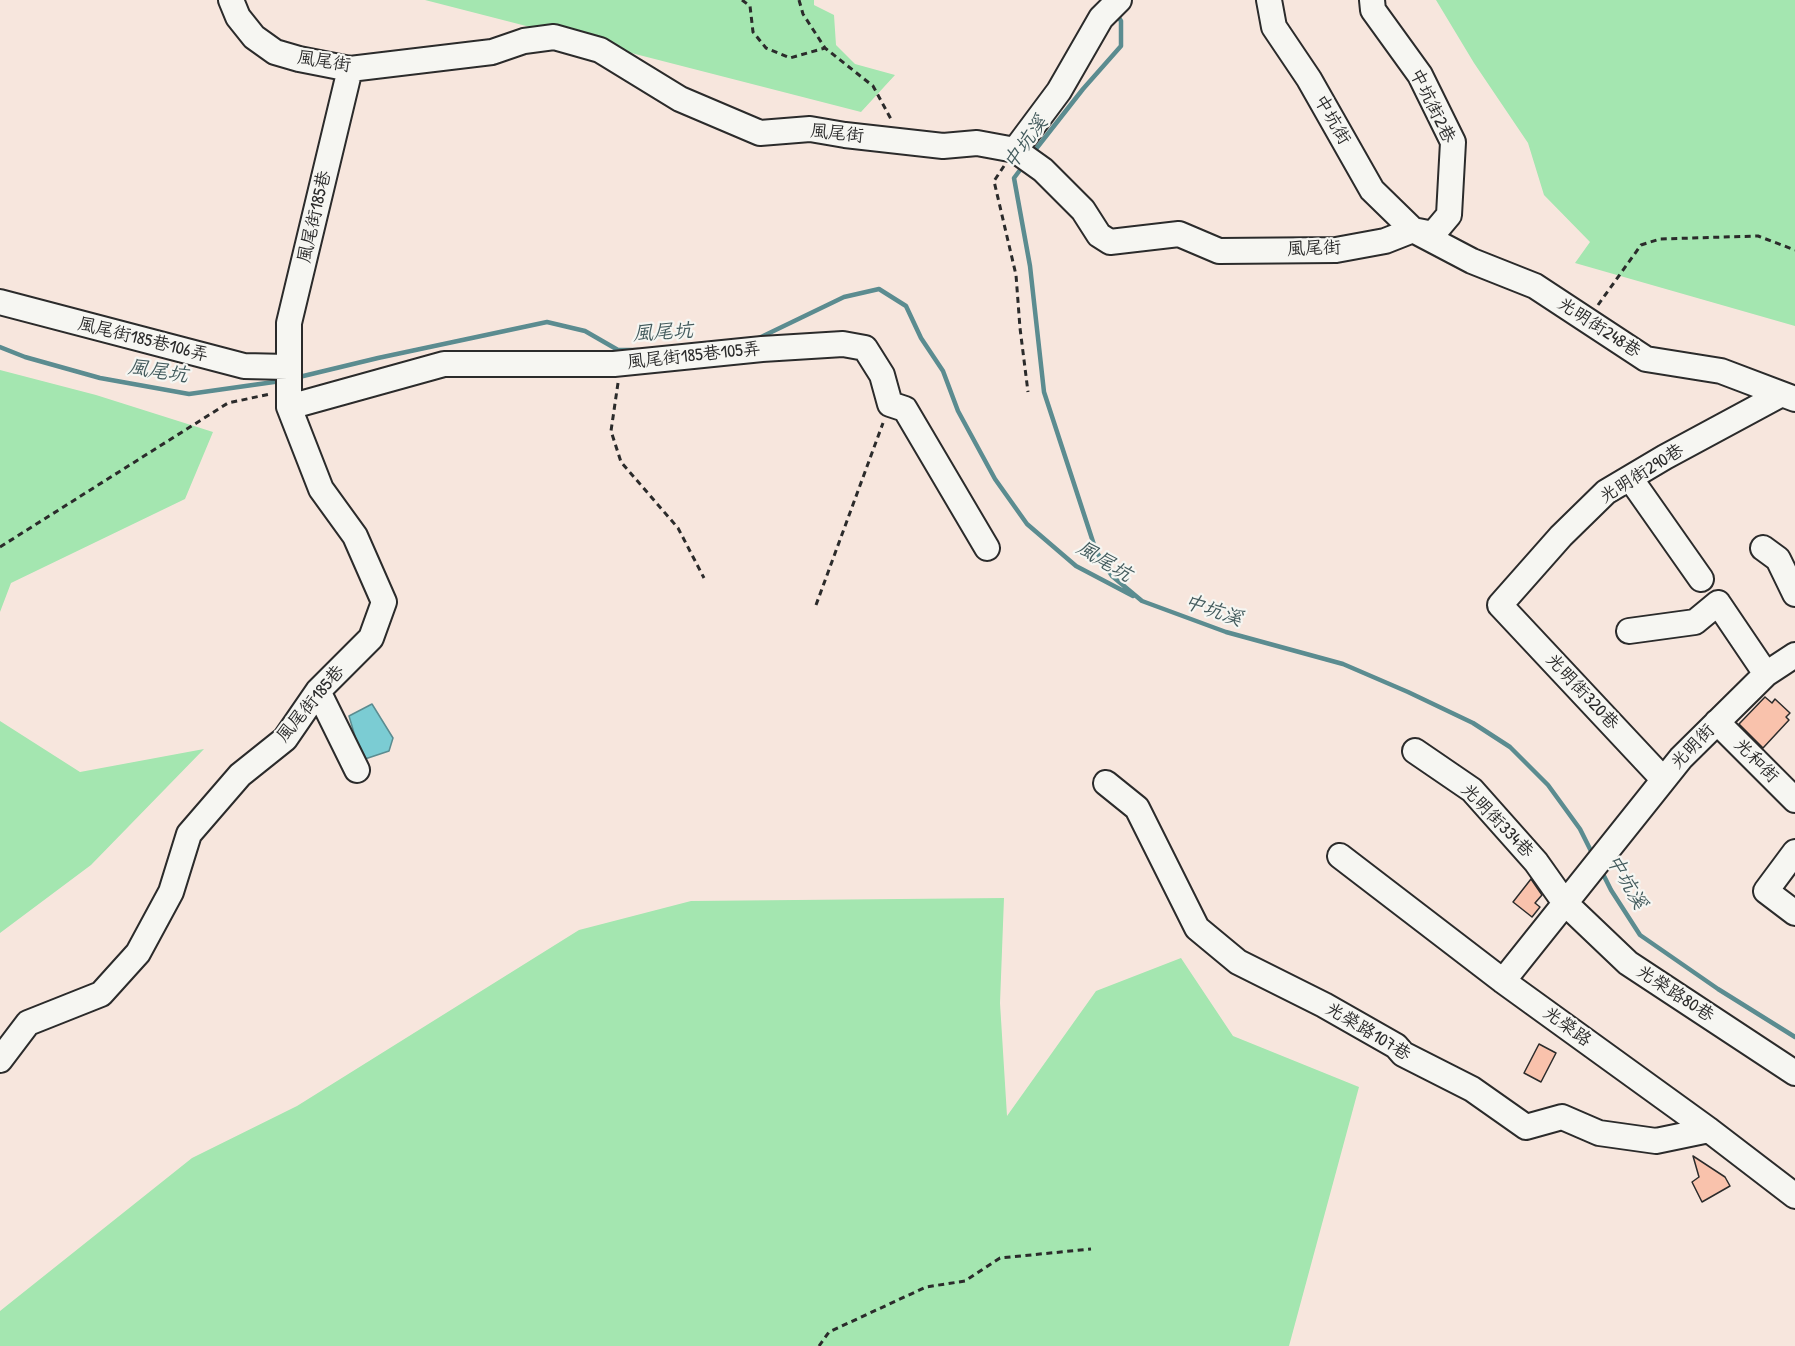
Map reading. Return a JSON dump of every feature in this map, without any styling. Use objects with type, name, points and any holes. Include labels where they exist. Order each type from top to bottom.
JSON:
[{"type":"street","name":"風尾街","points":[[231,0],[238,17],[246,28],[275,52],[350,69],[492,52],[524,41],[554,37],[600,50],[680,99],[760,133],[810,129],[943,146],[977,143],[1016,150],[1043,170],[1083,210],[1099,235],[1110,242],[1179,234],[1219,251],[1336,250],[1385,241],[1413,230]]},
{"type":"street","points":[[1016,150],[1059,91],[1101,18],[1119,0]]},
{"type":"street","name":"中坑街","points":[[1269,0],[1274,27],[1309,79],[1372,190],[1413,230]]},
{"type":"street","name":"中坑街2巷","points":[[1372,0],[1373,10],[1420,75],[1453,142],[1449,215],[1433,234],[1413,230]]},
{"type":"street","name":"風尾街185巷","points":[[0,1060],[28,1023],[101,994],[138,953],[171,892],[189,834],[240,775],[285,739],[318,691],[371,638],[384,602],[355,536],[321,489],[290,407],[289,323],[350,69]]},
{"type":"street","name":"光明街248巷","points":[[1413,230],[1472,261],[1535,286],[1646,359],[1721,371],[1787,397]]},
{"type":"street","name":"風尾街185巷106弄","points":[[0,302],[244,366],[288,367]]},
{"type":"street","name":"風尾街185巷105弄","points":[[290,407],[444,364],[621,364],[762,349],[843,344],[865,348],[882,375],[890,404]]},
{"type":"street","name":"光明街290巷","points":[[1500,605],[1561,536],[1606,492],[1665,457],[1787,397]]},
{"type":"street","points":[[890,404],[905,409],[987,548]]},
{"type":"street","points":[[1630,477],[1701,579]]},
{"type":"street","points":[[1763,548],[1778,559],[1795,594]]},
{"type":"street","points":[[1629,632],[1695,622],[1718,603],[1766,674]]},
{"type":"street","name":"光明街320巷","points":[[1500,605],[1663,780]]},
{"type":"street","name":"光明街","points":[[1503,981],[1681,758],[1766,674],[1795,655]]},
{"type":"street","points":[[318,691],[357,770]]},
{"type":"street","name":"光和街","points":[[1717,722],[1795,800]]},
{"type":"street","name":"光明街334巷","points":[[1415,751],[1472,790],[1536,862],[1565,903]]},
{"type":"street","name":"光榮路107巷","points":[[1106,783],[1137,808],[1197,928],[1238,962],[1324,1005],[1396,1046],[1403,1054],[1472,1089],[1526,1127],[1562,1117],[1599,1133],[1656,1141],[1709,1130]]},
{"type":"street","points":[[1795,852],[1766,891],[1795,913]]},
{"type":"street","name":"光榮路","points":[[1340,856],[1503,981],[1709,1130],[1795,1196]]},
{"type":"street","name":"光榮路80巷","points":[[1565,903],[1628,963],[1795,1072]]},
{"type":"path","points":[[742,0],[750,6],[753,32],[766,48],[790,58],[825,48]]},
{"type":"path","points":[[799,0],[802,14],[825,48],[873,86],[902,141]]},
{"type":"path","points":[[1016,150],[994,181],[1016,275],[1028,392]]},
{"type":"path","points":[[1587,321],[1641,245],[1660,239],[1758,236],[1795,250]]},
{"type":"path","points":[[621,364],[611,431],[621,462],[678,528],[704,578]]},
{"type":"path","points":[[0,547],[228,404],[270,393],[290,407]]},
{"type":"path","points":[[816,605],[890,404]]},
{"type":"path","points":[[819,1346],[829,1332],[926,1287],[965,1281],[1000,1258],[1091,1248]]},
{"type":"green space","points":[[425,0],[814,0],[814,5],[834,15],[836,45],[855,64],[895,75],[861,112]]},
{"type":"green space","points":[[1436,0],[1795,0],[1795,326],[1575,263],[1590,242],[1544,195],[1528,143],[1474,63]]},
{"type":"green space","points":[[0,370],[96,395],[213,432],[185,499],[11,583],[0,612]]},
{"type":"green space","points":[[0,721],[80,772],[204,749],[91,865],[0,933]]},
{"type":"green space","points":[[1004,898],[1000,1003],[1007,1116],[1096,991],[1181,958],[1233,1036],[1359,1087],[1289,1346],[0,1346],[0,1311],[192,1158],[297,1106],[579,930],[691,901]]},
{"type":"water","points":[[372,704],[393,738],[389,751],[362,760],[349,716]]},
{"type":"building","points":[[1765,697],[1772,703],[1775,699],[1790,713],[1786,717],[1789,720],[1763,748],[1739,724]]},
{"type":"building","points":[[1531,879],[1542,895],[1535,903],[1540,907],[1532,917],[1513,902]]},
{"type":"building","points":[[1539,1044],[1556,1053],[1541,1082],[1524,1073]]},
{"type":"building","points":[[1693,1156],[1725,1177],[1730,1186],[1702,1202],[1692,1182],[1699,1177]]},
{"type":"waterway","name":"中坑溪","points":[[1032,154],[1083,89],[1121,46],[1121,21],[1116,13]]},
{"type":"waterway","name":"中坑溪","points":[[1023,166],[1014,178],[1030,266],[1044,392],[1096,551],[1112,576],[1142,601],[1226,632],[1343,664],[1473,723],[1510,747],[1548,785],[1580,829],[1593,855]]},
{"type":"waterway","name":"風尾坑","points":[[759,338],[844,297],[879,289],[906,306],[921,338],[943,371],[958,411],[995,479],[1027,524],[1076,566],[1133,596]]},
{"type":"waterway","name":"風尾坑","points":[[295,378],[547,322],[585,331],[618,350],[638,350]]},
{"type":"waterway","name":"風尾坑","points":[[0,347],[25,357],[100,378],[189,394],[281,381]]},
{"type":"waterway","name":"中坑溪","points":[[1601,870],[1640,935],[1718,989],[1795,1037]]}]
